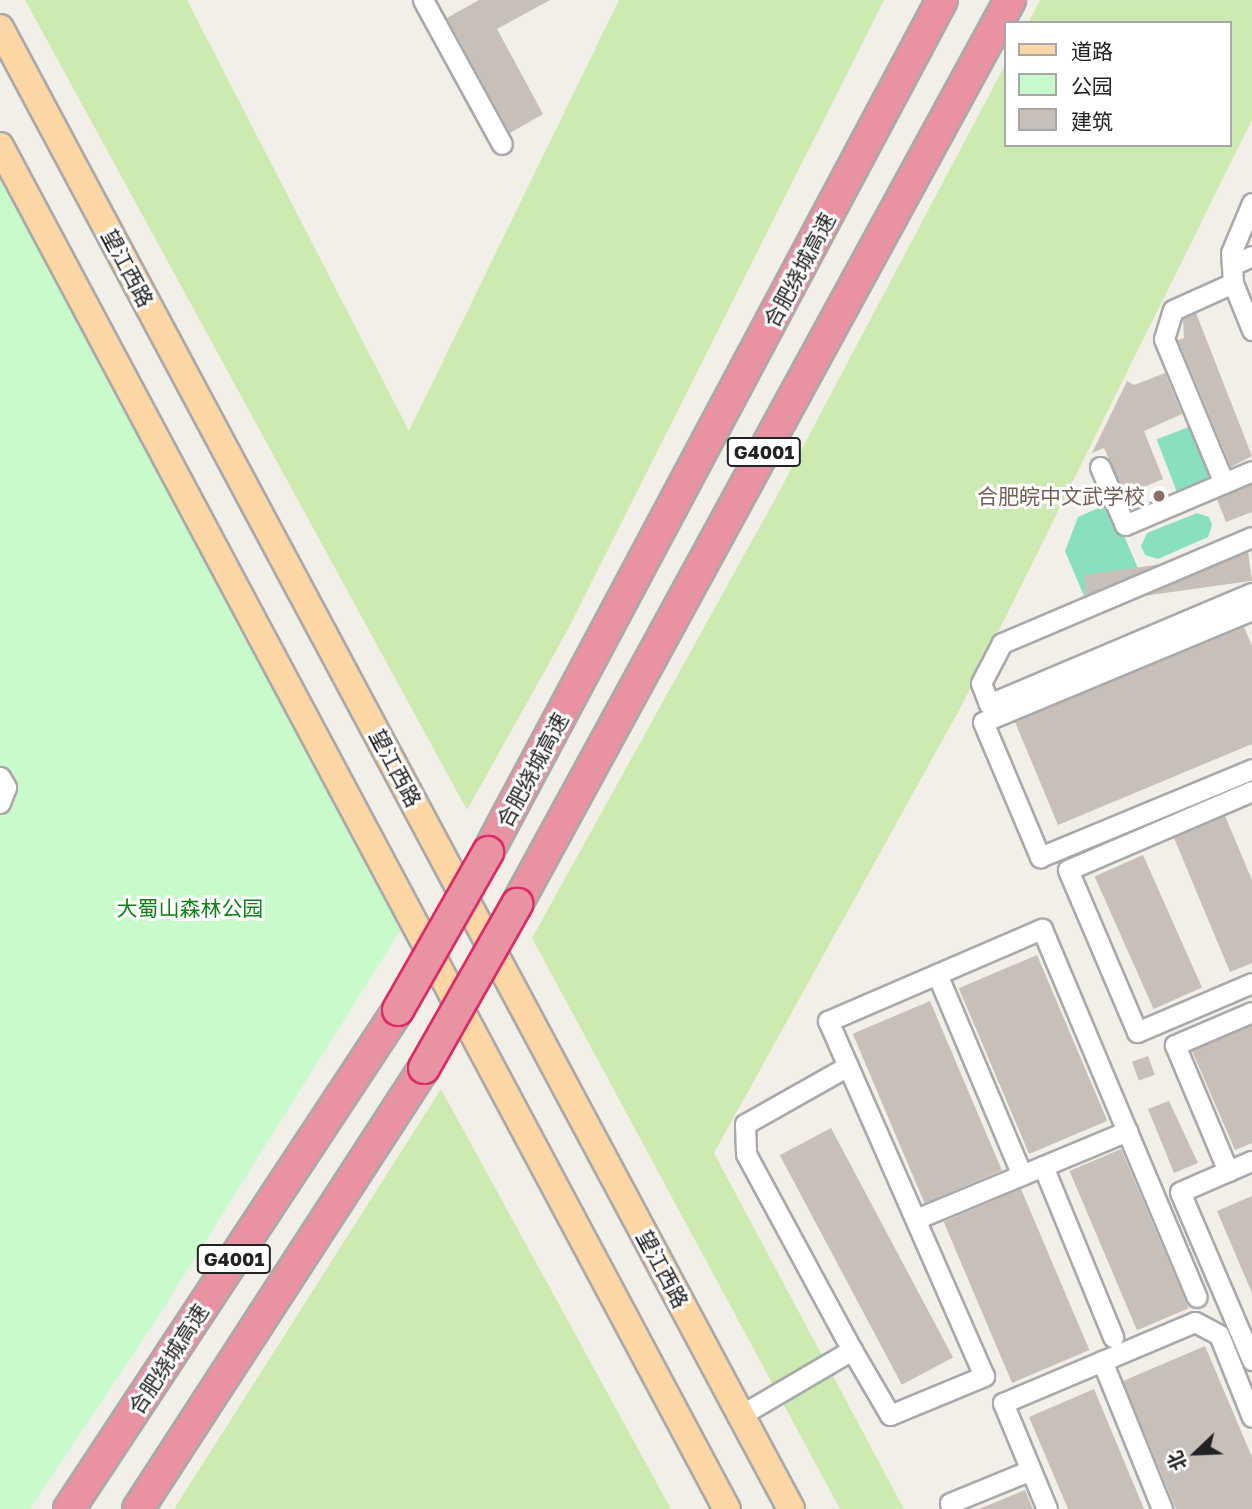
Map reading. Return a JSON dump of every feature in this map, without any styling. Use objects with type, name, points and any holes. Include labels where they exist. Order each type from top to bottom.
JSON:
[{"type":"highway","name":"合肥绕城高速","points":[[69,1509],[398,1010],[488,852],[942,0]]},
{"type":"highway","name":"G4001","points":[[138,1509],[424,1068],[517,904],[1010,0]]},
{"type":"main road","name":"望江西路","points":[[0,28],[791,1509]]},
{"type":"main road","points":[[0,146],[727,1509]]},
{"type":"street","points":[[423,0],[502,144]]},
{"type":"street","points":[[1252,203],[1232,267],[1252,330]]},
{"type":"street","points":[[1224,483],[1164,339],[1172,310],[1252,256]]},
{"type":"street","points":[[1100,467],[1125,525],[1252,471]]},
{"type":"street","points":[[1252,537],[1002,643],[981,683],[989,704],[1252,593]]},
{"type":"street","points":[[1252,610],[983,722],[1040,857],[1252,769]]},
{"type":"street","points":[[0,777],[6,787],[0,803]]},
{"type":"street","points":[[1252,791],[1068,870],[1137,1032],[1252,983]]},
{"type":"street","points":[[848,1066],[745,1124],[746,1154],[890,1415],[984,1376],[848,1066],[828,1021],[1042,929],[1197,1297]]},
{"type":"street","points":[[937,974],[1022,1175]]},
{"type":"street","points":[[1228,1171],[1175,1045],[1252,1012]]},
{"type":"street","points":[[915,1219],[1127,1131]]},
{"type":"street","points":[[1252,1161],[1180,1192],[1252,1360]]},
{"type":"street","points":[[1043,1166],[1113,1337]]},
{"type":"street","points":[[1047,1509],[1003,1403],[1195,1322],[1219,1335],[1252,1416]]},
{"type":"street","points":[[741,1415],[852,1350]]},
{"type":"street","points":[[1102,1361],[1162,1509]]},
{"type":"street","points":[[952,1509],[950,1503],[1031,1470]]},
{"type":"green space","points":[[25,0],[187,0],[409,431],[619,0],[884,0],[566,633],[467,810]]},
{"type":"green space","points":[[1040,0],[1252,0],[1252,120],[963,703],[714,1153],[904,1509],[840,1509],[532,938],[779,492],[1004,67],[1004,147],[1231,147],[1231,21],[1029,21]]},
{"type":"green space","name":"大蜀山森林公园","points":[[0,146],[410,915],[153,1325],[30,1509],[0,1509]]},
{"type":"green space","points":[[1194,425],[1216,481],[1178,495],[1157,439]]},
{"type":"green space","points":[[1110,503],[1140,573],[1084,596],[1065,551],[1078,517]]},
{"type":"green space","points":[[1197,513],[1209,517],[1212,525],[1208,537],[1158,559],[1145,555],[1141,546],[1147,533]]},
{"type":"green space","points":[[441,1089],[671,1509],[174,1509]]},
{"type":"building","points":[[479,0],[550,0],[497,29],[543,114],[510,133],[447,18]]},
{"type":"building","points":[[1196,313],[1252,456],[1231,467],[1178,340],[1184,338],[1183,319]]},
{"type":"building","points":[[1165,373],[1182,414],[1144,431],[1163,479],[1125,495],[1104,448],[1092,453],[1127,381],[1134,385]]},
{"type":"building","points":[[1252,484],[1252,512],[1226,522],[1217,499]]},
{"type":"building","points":[[1248,552],[1252,581],[1088,604],[1084,575]]},
{"type":"building","points":[[1244,627],[1252,646],[1252,744],[1058,825],[1015,722]]},
{"type":"building","points":[[1225,816],[1252,880],[1252,963],[1230,972],[1174,838]]},
{"type":"building","points":[[1143,855],[1202,987],[1154,1009],[1095,877]]},
{"type":"building","points":[[1037,955],[1107,1121],[1029,1154],[959,988]]},
{"type":"building","points":[[930,1001],[1002,1170],[925,1203],[853,1034]]},
{"type":"building","points":[[1252,1025],[1252,1143],[1235,1150],[1192,1051]]},
{"type":"building","points":[[1148,1056],[1155,1075],[1139,1081],[1132,1062]]},
{"type":"building","points":[[1169,1101],[1198,1163],[1174,1173],[1148,1109]]},
{"type":"building","points":[[831,1128],[953,1358],[902,1385],[780,1155]]},
{"type":"building","points":[[1121,1149],[1189,1308],[1137,1330],[1069,1171]]},
{"type":"building","points":[[1021,1189],[1089,1350],[1012,1383],[944,1222]]},
{"type":"building","points":[[1252,1196],[1252,1293],[1217,1211]]},
{"type":"building","points":[[1205,1346],[1252,1457],[1252,1509],[1176,1509],[1123,1381]]},
{"type":"building","points":[[1094,1389],[1144,1509],[1068,1509],[1029,1417]]},
{"type":"building","points":[[1025,1490],[1033,1509],[979,1509]]},
{"type":"place","name":"合肥皖中文武学校","points":[[1159,496]]}]
